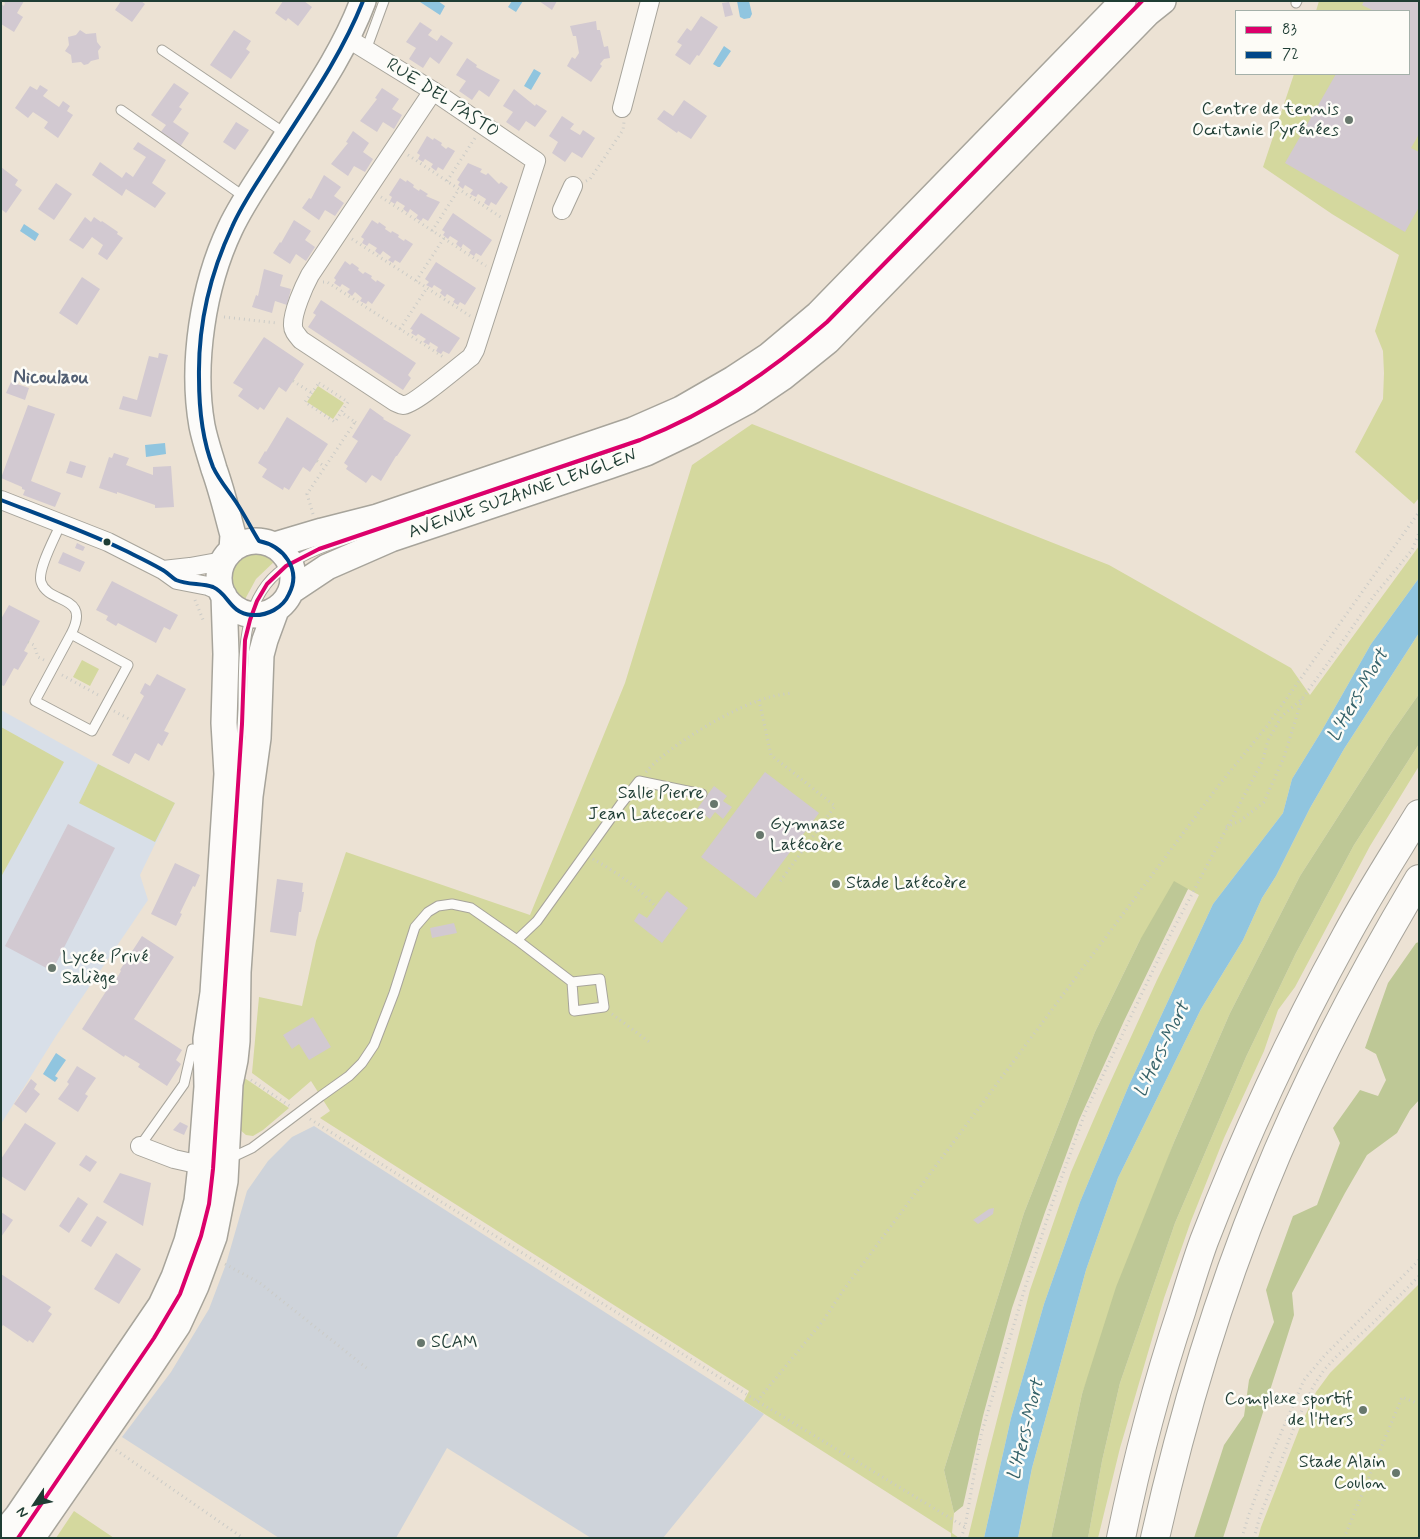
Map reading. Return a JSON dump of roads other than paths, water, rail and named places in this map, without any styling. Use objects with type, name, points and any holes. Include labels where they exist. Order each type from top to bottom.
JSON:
[{"type":"highway","points":[[1121,1538],[1145,1432],[1168,1352],[1204,1242],[1261,1104],[1296,1032],[1346,936],[1419,814]]},
{"type":"highway","points":[[1156,1538],[1181,1432],[1208,1338],[1263,1186],[1338,1024],[1382,941],[1419,879]]},
{"type":"street","points":[[1,1536],[33,1493],[161,1305],[174,1278],[187,1241],[197,1201],[207,1087],[206,1039],[213,993],[227,774],[224,723],[226,654],[223,594],[219,576],[228,555],[233,534],[205,442],[202,424],[199,382],[201,340],[210,289],[219,256],[230,230],[247,198],[287,135],[357,44],[363,1]]},
{"type":"street","points":[[622,108],[650,1]]},
{"type":"street","name":"AVENUE SUZANNE LENGLEN","points":[[228,555],[242,544],[275,550],[322,531],[377,517],[626,433],[681,409],[733,379],[768,356],[818,314],[1123,1]]},
{"type":"street","name":"AVENUE SUZANNE LENGLEN","points":[[284,601],[327,567],[391,539],[646,452],[694,430],[748,401],[782,378],[828,341],[1148,13],[1164,1]]},
{"type":"street","name":"RUE DEL PASTO","points":[[357,44],[433,92],[536,161],[475,350],[471,357],[411,403],[404,405],[395,402],[300,340],[295,333],[293,325],[302,288],[433,92]]},
{"type":"street","points":[[562,210],[578,184]]},
{"type":"street","points":[[32,1538],[178,1325],[196,1286],[214,1238],[225,1181],[230,1084],[236,1060],[238,972],[250,796],[258,738],[261,655],[265,640],[294,582],[275,550],[214,469]]},
{"type":"street","points":[[1,500],[108,542],[163,570],[177,580],[208,586],[223,594],[233,606],[251,615],[259,615],[284,601]]},
{"type":"street","points":[[163,570],[190,567],[228,555]]},
{"type":"street","points":[[140,1146],[174,1159],[201,1165]]},
{"type":"lane","points":[[357,44],[384,1]]},
{"type":"lane","points":[[18,1538],[154,1338],[180,1294],[201,1236],[209,1204],[213,1170],[242,724],[244,654],[254,606],[266,585],[283,568],[275,550],[325,547],[640,440],[688,419],[741,389],[775,366],[828,322],[1142,1]]},
{"type":"lane","points":[[162,50],[287,135]]},
{"type":"lane","points":[[121,110],[247,198]]},
{"type":"lane","points":[[61,523],[41,569],[40,581],[45,589],[71,605],[75,610],[76,623],[35,701],[92,731],[128,665],[71,634]]},
{"type":"lane","points":[[517,940],[537,921],[639,781],[702,794]]},
{"type":"lane","points":[[226,1156],[235,1156],[252,1148],[349,1076],[366,1057],[374,1045],[415,927],[428,912],[438,906],[452,904],[471,908],[572,982],[600,979],[604,1008],[574,1011],[572,982]]},
{"type":"lane","points":[[140,1146],[184,1084],[192,1049]]},
{"type":"water","points":[[438,1],[445,6],[440,15],[420,2]]},
{"type":"water","points":[[512,1],[523,1],[516,12],[508,7]]},
{"type":"water","points":[[737,1],[749,1],[752,14],[750,18],[744,19],[740,17]]},
{"type":"water","points":[[724,46],[731,51],[720,67],[718,67],[713,64]]},
{"type":"water","points":[[534,69],[541,73],[531,90],[524,86]]},
{"type":"water","points":[[24,224],[39,234],[35,241],[20,231]]},
{"type":"water","points":[[165,443],[166,454],[146,457],[145,445]]},
{"type":"water","name":"L'Hers-Mort","points":[[1419,578],[1419,633],[1344,749],[1310,808],[1276,876],[1262,898],[1243,940],[1201,1009],[1118,1178],[1086,1270],[1032,1468],[1018,1538],[984,1538],[1011,1418],[1044,1304],[1080,1202],[1129,1085],[1213,904],[1283,813],[1292,779],[1371,644]]},
{"type":"water","points":[[56,1053],[66,1060],[55,1076],[58,1078],[55,1082],[43,1074]]},
{"type":"place","name":"Centre de tennis Occitanie Pyrénées","points":[[1349,120]]},
{"type":"place","name":"Salle Pierre Jean Latecoere","points":[[714,804]]},
{"type":"place","name":"Gymnase Latécoère","points":[[760,835]]},
{"type":"place","name":"Stade Latécoère","points":[[836,884]]},
{"type":"place","name":"Lycée Privé Saliège","points":[[52,968]]},
{"type":"place","name":"SCAM","points":[[421,1343]]},
{"type":"place","name":"Complexe sportif de l'Hers","points":[[1363,1410]]},
{"type":"place","name":"Stade Alain Coulon","points":[[1396,1473]]},
{"type":"district","name":"Nicoulaou","points":[[51,379]]}]
